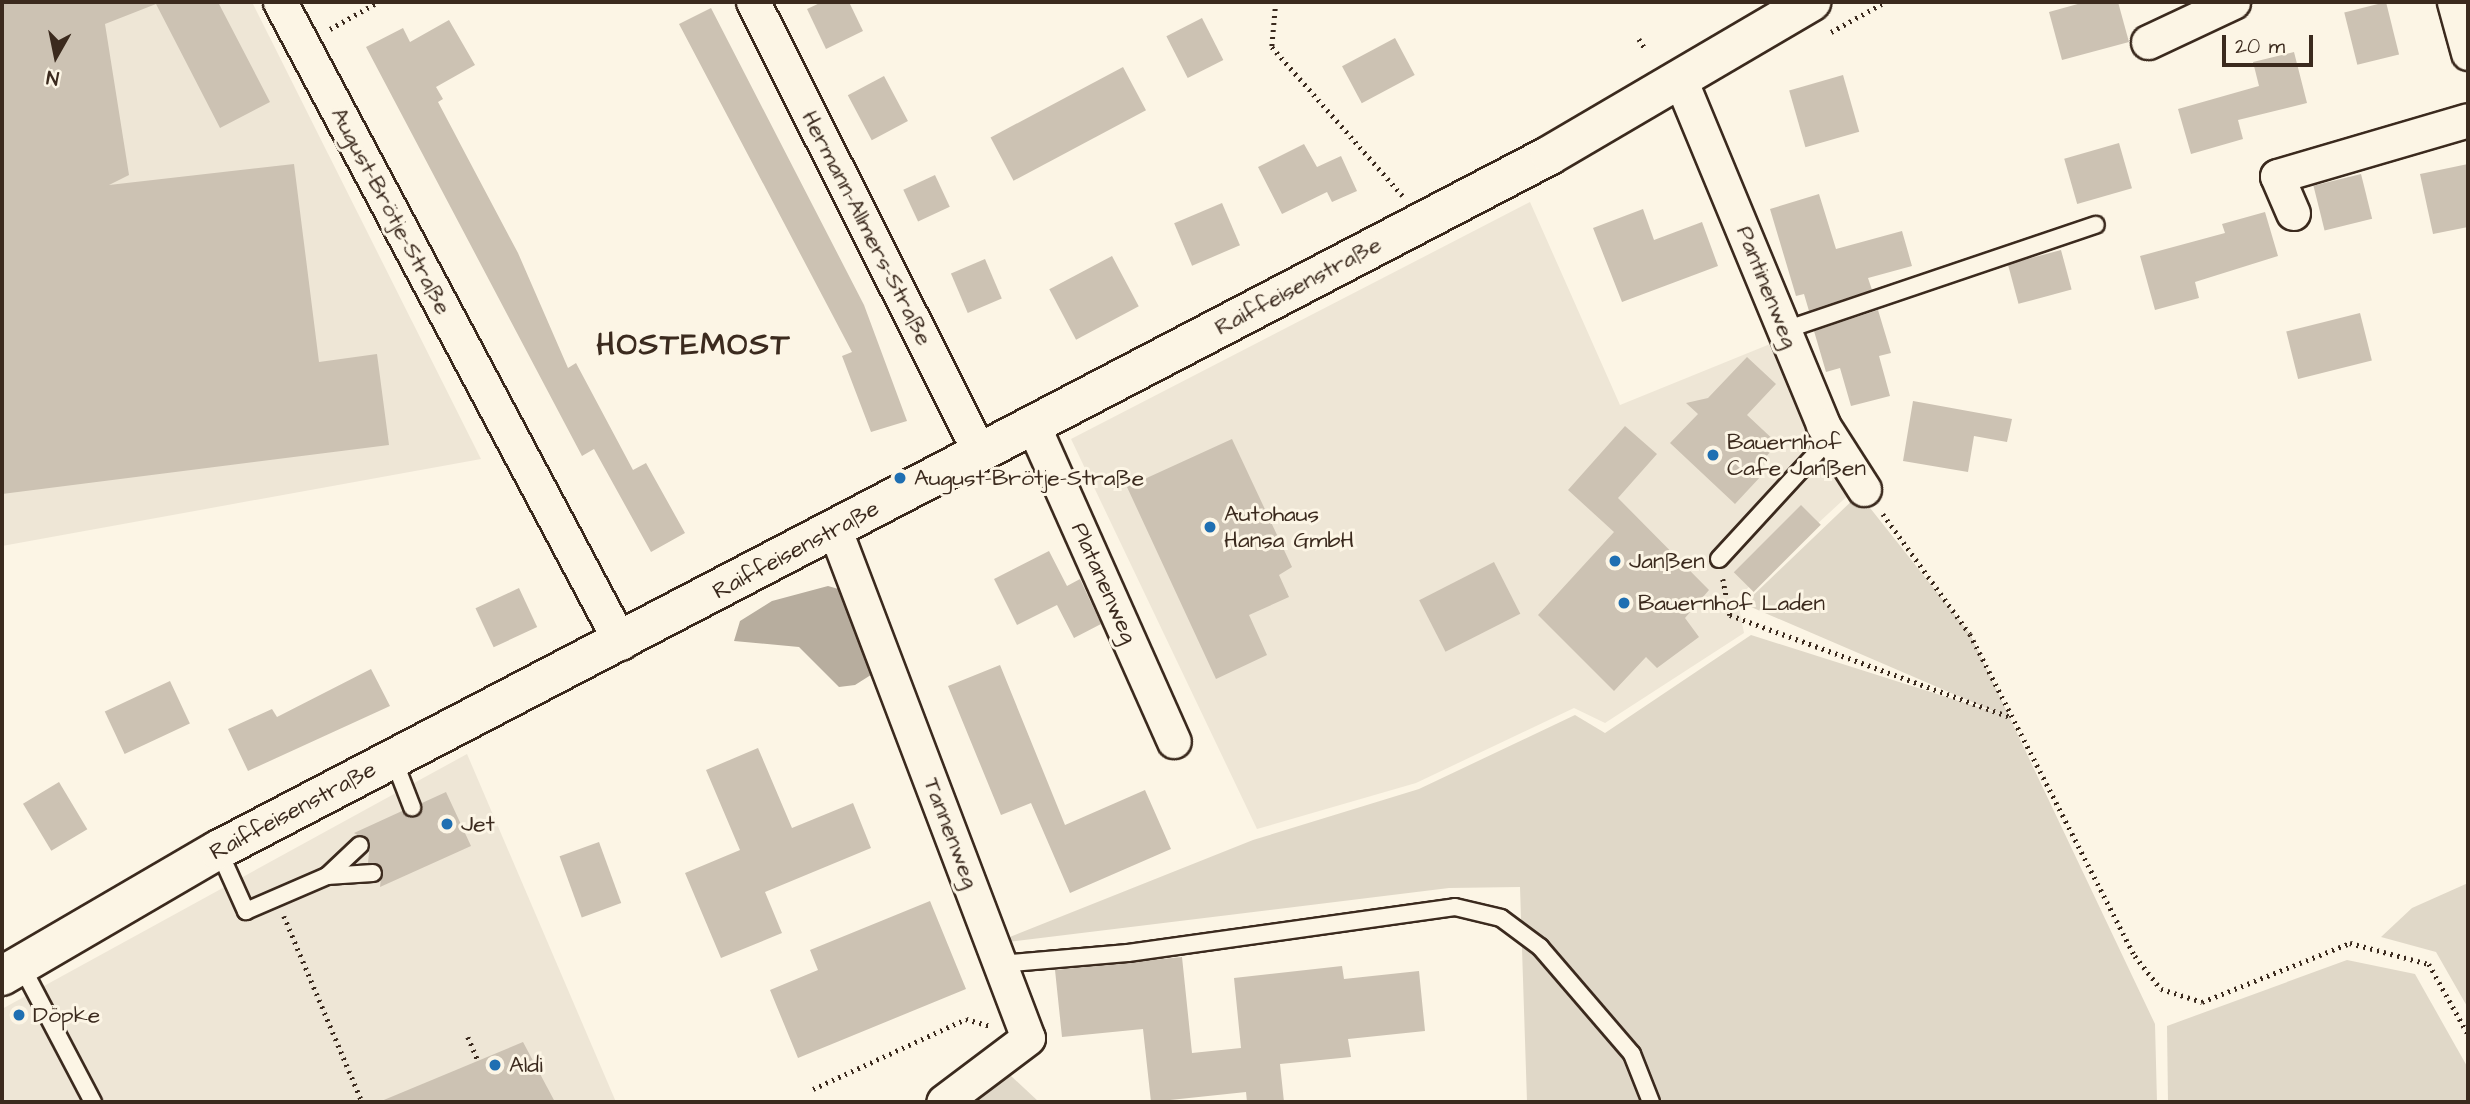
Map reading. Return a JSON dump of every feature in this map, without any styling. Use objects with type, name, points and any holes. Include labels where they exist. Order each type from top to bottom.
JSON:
[{"type":"street","name":"August-Brötje-Straße","points":[[280,2],[621,643]]},
{"type":"street","name":"Hermann-Allmers-Straße","points":[[753,2],[980,453]]},
{"type":"street","name":"Raiffeisenstraße","points":[[11,970],[218,850],[621,643],[1550,155],[1811,2]]},
{"type":"street","points":[[2148,41],[2232,2]]},
{"type":"street","points":[[2454,2],[2468,53]]},
{"type":"street","name":"Pantinenweg","points":[[1680,79],[1831,437],[1864,489]]},
{"type":"street","points":[[2293,213],[2277,176],[2468,120]]},
{"type":"street","name":"Platanenweg","points":[[1033,425],[1174,741]]},
{"type":"street","name":"Tannenweg","points":[[835,530],[1028,1038]]},
{"type":"street","points":[[943,1102],[1028,1038]]},
{"type":"lane","points":[[1785,330],[2096,225]]},
{"type":"lane","points":[[1719,559],[1831,437]]},
{"type":"lane","points":[[393,758],[412,807]]},
{"type":"lane","points":[[327,876],[360,845]]},
{"type":"lane","points":[[218,850],[246,911],[327,876],[373,873]]},
{"type":"lane","points":[[1000,964],[1152,950],[1455,907],[1501,918],[1540,947],[1632,1054],[1651,1102]]},
{"type":"lane","points":[[11,970],[93,1102]]},
{"type":"path","points":[[303,45],[378,2]]},
{"type":"path","points":[[1276,2],[1272,47],[1409,202]]},
{"type":"path","points":[[1639,39],[1646,50]]},
{"type":"path","points":[[1864,489],[1970,634],[2135,956],[2161,989],[2202,1002],[2350,943],[2429,964],[2468,1034]]},
{"type":"path","points":[[1719,559],[1730,614],[2011,717]]},
{"type":"path","points":[[276,898],[362,1102]]},
{"type":"path","points":[[813,1089],[966,1019],[1028,1038]]},
{"type":"path","points":[[468,1037],[478,1061]]},
{"type":"shaded area","points":[[2,2],[252,2],[481,459],[2,546]]},
{"type":"shaded area","points":[[1530,202],[1620,405],[1780,340],[1855,489],[1737,598],[1744,633],[1605,723],[1574,708],[1416,783],[1257,829],[1071,439]]},
{"type":"shaded area","points":[[1859,494],[1970,634],[2155,1024],[2157,1102],[1527,1102],[1520,887],[1449,888],[992,944],[1253,840],[1419,789],[1575,715],[1605,733],[1751,635],[2000,714],[1744,604]]},
{"type":"shaded area","points":[[828,586],[842,590],[874,673],[855,685],[839,687],[799,647],[734,641],[740,621],[772,601]]},
{"type":"shaded area","points":[[467,754],[616,1102],[2,1102],[2,1009]]},
{"type":"shaded area","points":[[2468,883],[2468,1008],[2436,952],[2381,937],[2412,908]]},
{"type":"shaded area","points":[[2347,960],[2415,974],[2468,1068],[2468,1102],[2168,1102],[2167,1026]]},
{"type":"shaded area","points":[[996,1062],[1039,1102],[943,1102]]},
{"type":"building","points":[[2,2],[218,2],[270,102],[220,128],[156,4],[105,24],[129,175],[109,185],[294,164],[319,362],[377,354],[389,445],[2,494]]},
{"type":"building","points":[[822,2],[849,2],[863,31],[826,49],[807,9]]},
{"type":"building","points":[[2085,2],[2118,2],[2129,42],[2062,60],[2049,12]]},
{"type":"building","points":[[2386,2],[2399,54],[2357,65],[2344,12]]},
{"type":"building","points":[[711,8],[864,305],[907,421],[871,432],[842,356],[852,352],[679,24]]},
{"type":"building","points":[[1202,18],[1223,60],[1188,78],[1166,36]]},
{"type":"building","points":[[449,20],[475,65],[436,87],[443,99],[438,102],[518,253],[568,368],[576,363],[633,470],[646,463],[685,533],[651,552],[594,449],[582,456],[366,47],[403,28],[410,42]]},
{"type":"building","points":[[1395,38],[1415,75],[1362,103],[1342,66]]},
{"type":"building","points":[[2294,52],[2307,103],[2238,120],[2243,139],[2191,154],[2178,109],[2259,86],[2253,62]]},
{"type":"building","points":[[1123,67],[1146,110],[1014,181],[991,137]]},
{"type":"building","points":[[1843,75],[1859,132],[1805,147],[1789,90]]},
{"type":"building","points":[[884,76],[908,121],[872,140],[848,95]]},
{"type":"building","points":[[2119,143],[2132,188],[2077,204],[2064,159]]},
{"type":"building","points":[[1304,144],[1317,167],[1341,156],[1357,191],[1332,202],[1327,192],[1282,214],[1258,167]]},
{"type":"building","points":[[2468,164],[2468,227],[2433,234],[2420,174]]},
{"type":"building","points":[[2361,174],[2372,219],[2325,230],[2313,186]]},
{"type":"building","points":[[935,175],[950,207],[918,222],[903,190]]},
{"type":"building","points":[[1819,194],[1836,249],[1902,231],[1912,266],[1868,278],[1872,290],[1809,311],[1804,294],[1796,296],[1770,209]]},
{"type":"building","points":[[1222,203],[1240,245],[1192,266],[1174,223]]},
{"type":"building","points":[[1643,209],[1654,240],[1702,222],[1718,266],[1622,302],[1593,228]]},
{"type":"building","points":[[2265,212],[2278,256],[2195,282],[2199,298],[2155,310],[2140,256],[2225,233],[2222,224]]},
{"type":"building","points":[[2061,250],[2072,290],[2018,304],[2008,264]]},
{"type":"building","points":[[1112,256],[1139,306],[1076,340],[1049,289]]},
{"type":"building","points":[[985,259],[1002,299],[968,313],[951,273]]},
{"type":"building","points":[[1878,310],[1891,353],[1879,356],[1890,396],[1851,406],[1840,368],[1826,372],[1814,331]]},
{"type":"building","points":[[2360,313],[2372,361],[2298,379],[2286,331]]},
{"type":"building","points":[[1747,357],[1776,384],[1747,415],[1778,444],[1755,468],[1762,475],[1735,504],[1670,443],[1698,414],[1686,403],[1708,398]]},
{"type":"building","points":[[1913,401],[2012,419],[2007,442],[1974,436],[1968,472],[1903,461]]},
{"type":"building","name":"Bauernhof Laden","points":[[1625,426],[1657,454],[1618,498],[1709,590],[1685,618],[1699,637],[1657,668],[1646,657],[1614,691],[1538,615],[1614,532],[1568,490]]},
{"type":"building","name":"Autohaus Hansa GmbH","points":[[1232,439],[1292,567],[1279,575],[1289,597],[1249,615],[1267,655],[1216,679],[1127,487]]},
{"type":"building","points":[[1801,505],[1821,525],[1754,592],[1734,572]]},
{"type":"building","points":[[1049,551],[1067,586],[1080,579],[1101,624],[1074,638],[1057,605],[1017,625],[994,579]]},
{"type":"building","points":[[1494,562],[1520,614],[1445,652],[1419,600]]},
{"type":"building","points":[[519,588],[537,627],[494,647],[475,608]]},
{"type":"building","points":[[1000,665],[1065,825],[1145,790],[1171,849],[1070,893],[1031,803],[1001,815],[948,686]]},
{"type":"building","points":[[371,669],[390,706],[248,771],[228,729],[272,709],[277,717]]},
{"type":"building","points":[[170,681],[190,724],[125,754],[105,711]]},
{"type":"building","points":[[758,748],[792,828],[853,803],[871,848],[765,892],[782,933],[721,958],[685,873],[740,850],[706,770]]},
{"type":"building","points":[[59,782],[87,829],[51,851],[23,804]]},
{"type":"building","points":[[446,792],[471,846],[380,887],[382,868],[368,863],[370,842],[354,833],[402,811],[416,816],[422,803]]},
{"type":"building","points":[[599,842],[621,903],[582,917],[560,856]]},
{"type":"building","points":[[930,901],[966,989],[798,1058],[770,990],[818,970],[810,950]]},
{"type":"building","points":[[1182,957],[1192,1053],[1241,1048],[1234,978],[1342,966],[1344,979],[1419,971],[1425,1031],[1348,1039],[1351,1057],[1280,1064],[1284,1102],[1247,1102],[1246,1092],[1151,1102],[1143,1029],[1062,1037],[1055,970]]},
{"type":"building","points":[[523,1042],[555,1102],[379,1102]]},
{"type":"place","name":"Bauernhof Cafe Janßen","points":[[1713,455]]},
{"type":"place","name":"August-Brötje-Straße","points":[[900,478]]},
{"type":"place","name":"Autohaus Hansa GmbH","points":[[1210,527]]},
{"type":"place","name":"Janßen","points":[[1615,561]]},
{"type":"place","name":"Bauernhof Laden","points":[[1624,603]]},
{"type":"place","name":"Jet","points":[[447,824]]},
{"type":"place","name":"Döpke","points":[[19,1015]]},
{"type":"place","name":"Aldi","points":[[495,1065]]},
{"type":"district","name":"HOSTEMOST","points":[[694,345]]}]
